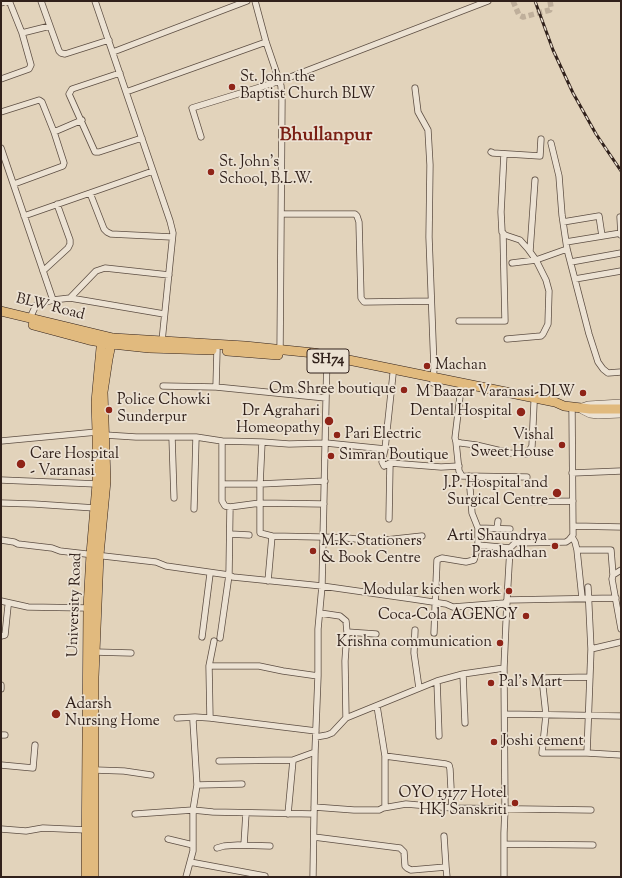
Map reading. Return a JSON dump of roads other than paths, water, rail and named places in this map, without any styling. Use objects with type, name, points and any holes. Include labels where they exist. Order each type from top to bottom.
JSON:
[{"type":"main road","name":"BLW Road","points":[[1,311],[90,336]]},
{"type":"main road","name":"SH74","points":[[1,317],[149,348],[280,352]]},
{"type":"main road","name":"University Road","points":[[86,877],[88,608],[95,555],[96,484],[101,434],[96,402],[104,358],[102,339]]},
{"type":"main road","name":"SH74","points":[[112,341],[162,341],[327,358],[433,380],[461,388],[555,408],[571,407],[590,409],[621,409]]},
{"type":"main road","points":[[104,358],[112,341]]},
{"type":"main road","name":"SH74","points":[[327,358],[394,374],[555,402],[571,407]]},
{"type":"main road","points":[[94,877],[95,555],[106,481],[101,434]]},
{"type":"street","points":[[1,3],[6,1],[10,3],[22,33],[30,68],[1,79]]},
{"type":"street","points":[[41,1],[58,51],[61,53],[65,54],[109,40]]},
{"type":"street","points":[[96,1],[173,233],[162,341]]},
{"type":"street","points":[[113,52],[246,1]]},
{"type":"street","points":[[255,1],[266,42],[280,82],[282,101],[280,352]]},
{"type":"street","points":[[201,137],[192,108],[280,82],[488,1]]},
{"type":"street","points":[[22,33],[50,26]]},
{"type":"street","points":[[126,92],[266,42]]},
{"type":"street","points":[[120,73],[70,90],[69,94],[82,120],[95,152],[142,138]]},
{"type":"street","points":[[415,88],[418,112],[428,130],[430,165],[429,237],[433,380]]},
{"type":"street","points":[[1,112],[41,101],[54,132],[64,163],[63,166],[14,184]]},
{"type":"street","points":[[54,132],[82,120]]},
{"type":"street","points":[[491,152],[493,154],[540,156],[541,139]]},
{"type":"street","points":[[551,143],[559,176],[567,249],[598,362],[608,373],[621,372]]},
{"type":"street","points":[[1,148],[53,300]]},
{"type":"street","points":[[458,321],[505,321],[503,233],[500,212],[504,154]]},
{"type":"street","points":[[24,216],[153,171]]},
{"type":"street","points":[[530,251],[535,180]]},
{"type":"street","points":[[90,193],[104,229],[107,232],[111,234],[172,237]]},
{"type":"street","points":[[43,270],[68,248],[70,244],[70,240],[57,204]]},
{"type":"street","points":[[282,214],[355,214],[360,222],[361,298],[364,302],[431,301]]},
{"type":"street","points":[[563,222],[599,216],[602,236]]},
{"type":"street","points":[[566,242],[621,234],[620,217]]},
{"type":"street","points":[[503,233],[520,240],[530,251],[546,280],[549,291],[548,316],[545,332],[542,336],[507,339]]},
{"type":"street","points":[[512,264],[536,260],[567,249]]},
{"type":"street","points":[[571,262],[621,253]]},
{"type":"street","points":[[70,298],[96,271],[105,268],[169,275]]},
{"type":"street","points":[[575,279],[621,271]]},
{"type":"street","points":[[30,318],[36,305],[53,300],[70,298],[164,314]]},
{"type":"street","points":[[216,387],[217,350]]},
{"type":"street","points":[[313,877],[318,629],[322,586],[327,358]]},
{"type":"street","points":[[394,374],[382,464],[384,466],[390,464],[441,467],[458,466]]},
{"type":"street","points":[[163,386],[216,387],[326,398]]},
{"type":"street","points":[[461,388],[455,438],[459,472],[462,476],[527,477]]},
{"type":"street","points":[[456,442],[476,444],[510,453],[528,454],[532,446],[534,403]]},
{"type":"street","points":[[571,407],[621,403]]},
{"type":"street","points":[[571,407],[590,414],[621,414]]},
{"type":"street","points":[[504,877],[504,668],[510,548],[515,543],[566,542],[572,537],[574,526],[572,501],[571,407]]},
{"type":"street","points":[[1,441],[101,434],[289,444],[326,443],[384,449]]},
{"type":"street","points":[[172,437],[174,498]]},
{"type":"street","points":[[194,510],[196,438]]},
{"type":"street","points":[[222,441],[222,484],[223,504],[225,506],[230,507],[260,503],[324,504]]},
{"type":"street","points":[[262,442],[260,534],[272,536],[347,538],[376,541],[422,536]]},
{"type":"street","points":[[389,519],[390,464]]},
{"type":"street","points":[[572,473],[621,471]]},
{"type":"street","points":[[434,633],[437,560],[442,558],[466,562],[474,560],[478,545],[478,528],[472,513],[469,476]]},
{"type":"street","points":[[1,480],[96,484]]},
{"type":"street","points":[[222,484],[325,481]]},
{"type":"street","points":[[527,502],[572,501]]},
{"type":"street","points":[[1,504],[34,504],[95,508]]},
{"type":"street","points":[[220,638],[229,576],[230,507]]},
{"type":"street","points":[[497,529],[498,521]]},
{"type":"street","points":[[574,526],[621,527]]},
{"type":"street","points":[[478,528],[510,530]]},
{"type":"street","points":[[230,534],[249,535]]},
{"type":"street","points":[[268,581],[272,536]]},
{"type":"street","points":[[572,537],[577,550],[582,598]]},
{"type":"street","points":[[1,540],[18,544],[52,548],[60,551],[156,562],[166,566],[210,574],[322,586],[435,602],[453,607],[505,603],[507,600],[616,598]]},
{"type":"street","points":[[478,545],[510,548]]},
{"type":"street","points":[[577,550],[611,550],[612,579],[621,629]]},
{"type":"street","points":[[613,575],[621,570]]},
{"type":"street","points":[[202,637],[210,574]]},
{"type":"street","points":[[587,753],[591,649],[588,587]]},
{"type":"street","points":[[1,601],[28,607],[88,608]]},
{"type":"street","points":[[8,606],[4,635],[1,636],[9,637]]},
{"type":"street","points":[[320,613],[340,616],[346,621],[346,718]]},
{"type":"street","points":[[415,630],[414,653],[419,688]]},
{"type":"street","points":[[347,632],[376,634]]},
{"type":"street","points":[[210,718],[209,666],[214,641]]},
{"type":"street","points":[[591,649],[621,642]]},
{"type":"street","points":[[95,652],[131,653]]},
{"type":"street","points":[[209,666],[259,666],[318,676]]},
{"type":"street","points":[[177,718],[210,718],[327,735],[332,733],[346,718],[436,681],[463,674],[504,668]]},
{"type":"street","points":[[463,674],[465,723]]},
{"type":"street","points":[[590,677],[542,678],[546,715],[542,753],[621,755]]},
{"type":"street","points":[[436,681],[439,736]]},
{"type":"street","points":[[377,706],[385,756],[385,807],[383,808]]},
{"type":"street","points":[[505,714],[621,716]]},
{"type":"street","points":[[186,877],[193,845],[193,810],[197,785],[193,721],[195,718]]},
{"type":"street","points":[[1,765],[33,768],[35,745]]},
{"type":"street","points":[[219,760],[293,760],[315,752]]},
{"type":"street","points":[[385,756],[449,765],[452,808]]},
{"type":"street","points":[[288,814],[293,760]]},
{"type":"street","points":[[95,770],[124,771],[151,775]]},
{"type":"street","points":[[197,785],[242,784]]},
{"type":"street","points":[[314,807],[379,810],[406,804],[452,808],[505,810],[591,810]]},
{"type":"street","points":[[135,814],[193,810],[246,813],[314,814]]},
{"type":"street","points":[[244,845],[246,813]]},
{"type":"street","points":[[1,829],[26,830],[43,828],[87,830]]},
{"type":"street","points":[[444,836],[446,877]]},
{"type":"street","points":[[314,837],[400,848],[404,852],[405,866],[411,870],[446,867]]},
{"type":"street","points":[[168,839],[193,845]]},
{"type":"street","points":[[504,844],[593,845]]},
{"type":"street","points":[[217,848],[224,846],[244,845],[270,846]]},
{"type":"street","points":[[190,862],[265,876]]},
{"type":"tunnel","points":[[513,1],[519,15],[523,17],[550,10],[550,1]]},
{"type":"railway","points":[[535,1],[553,50],[573,93],[596,134],[621,171]]},
{"type":"place","name":"St. John the Baptist Church BLW","points":[[232,87]]},
{"type":"place","name":"St. John's School, B.L.W.","points":[[211,172]]},
{"type":"place","name":"Machan","points":[[427,366]]},
{"type":"place","name":"Om Shree boutique","points":[[404,390]]},
{"type":"place","name":"M Baazar Varanasi-DLW","points":[[583,393]]},
{"type":"place","name":"Police Chowki Sunderpur","points":[[109,410]]},
{"type":"place","name":"Dental Hospital","points":[[521,412]]},
{"type":"place","name":"Dr Agrahari Homeopathy","points":[[329,421]]},
{"type":"place","name":"Pari Electric","points":[[337,435]]},
{"type":"place","name":"Vishal Sweet House","points":[[562,445]]},
{"type":"place","name":"Simran Boutique","points":[[331,456]]},
{"type":"place","name":"Care Hospital - Varanasi","points":[[21,464]]},
{"type":"place","name":"J.P. Hospital and Surgical Centre","points":[[557,493]]},
{"type":"place","name":"Arti Shaundrya Prashadhan","points":[[555,546]]},
{"type":"place","name":"M.K. Stationers & Book Centre","points":[[313,551]]},
{"type":"place","name":"Modular kichen work","points":[[509,591]]},
{"type":"place","name":"Coca-Cola AGENCY","points":[[526,616]]},
{"type":"place","name":"Krishna communication","points":[[500,643]]},
{"type":"place","name":"Pal's Mart","points":[[491,683]]},
{"type":"place","name":"Adarsh Nursing Home","points":[[56,714]]},
{"type":"place","name":"Joshi cement","points":[[494,742]]},
{"type":"place","name":"OYO 15177 Hotel HKJ Sanskriti","points":[[515,803]]},
{"type":"district","name":"Bhullanpur","points":[[326,137]]}]
